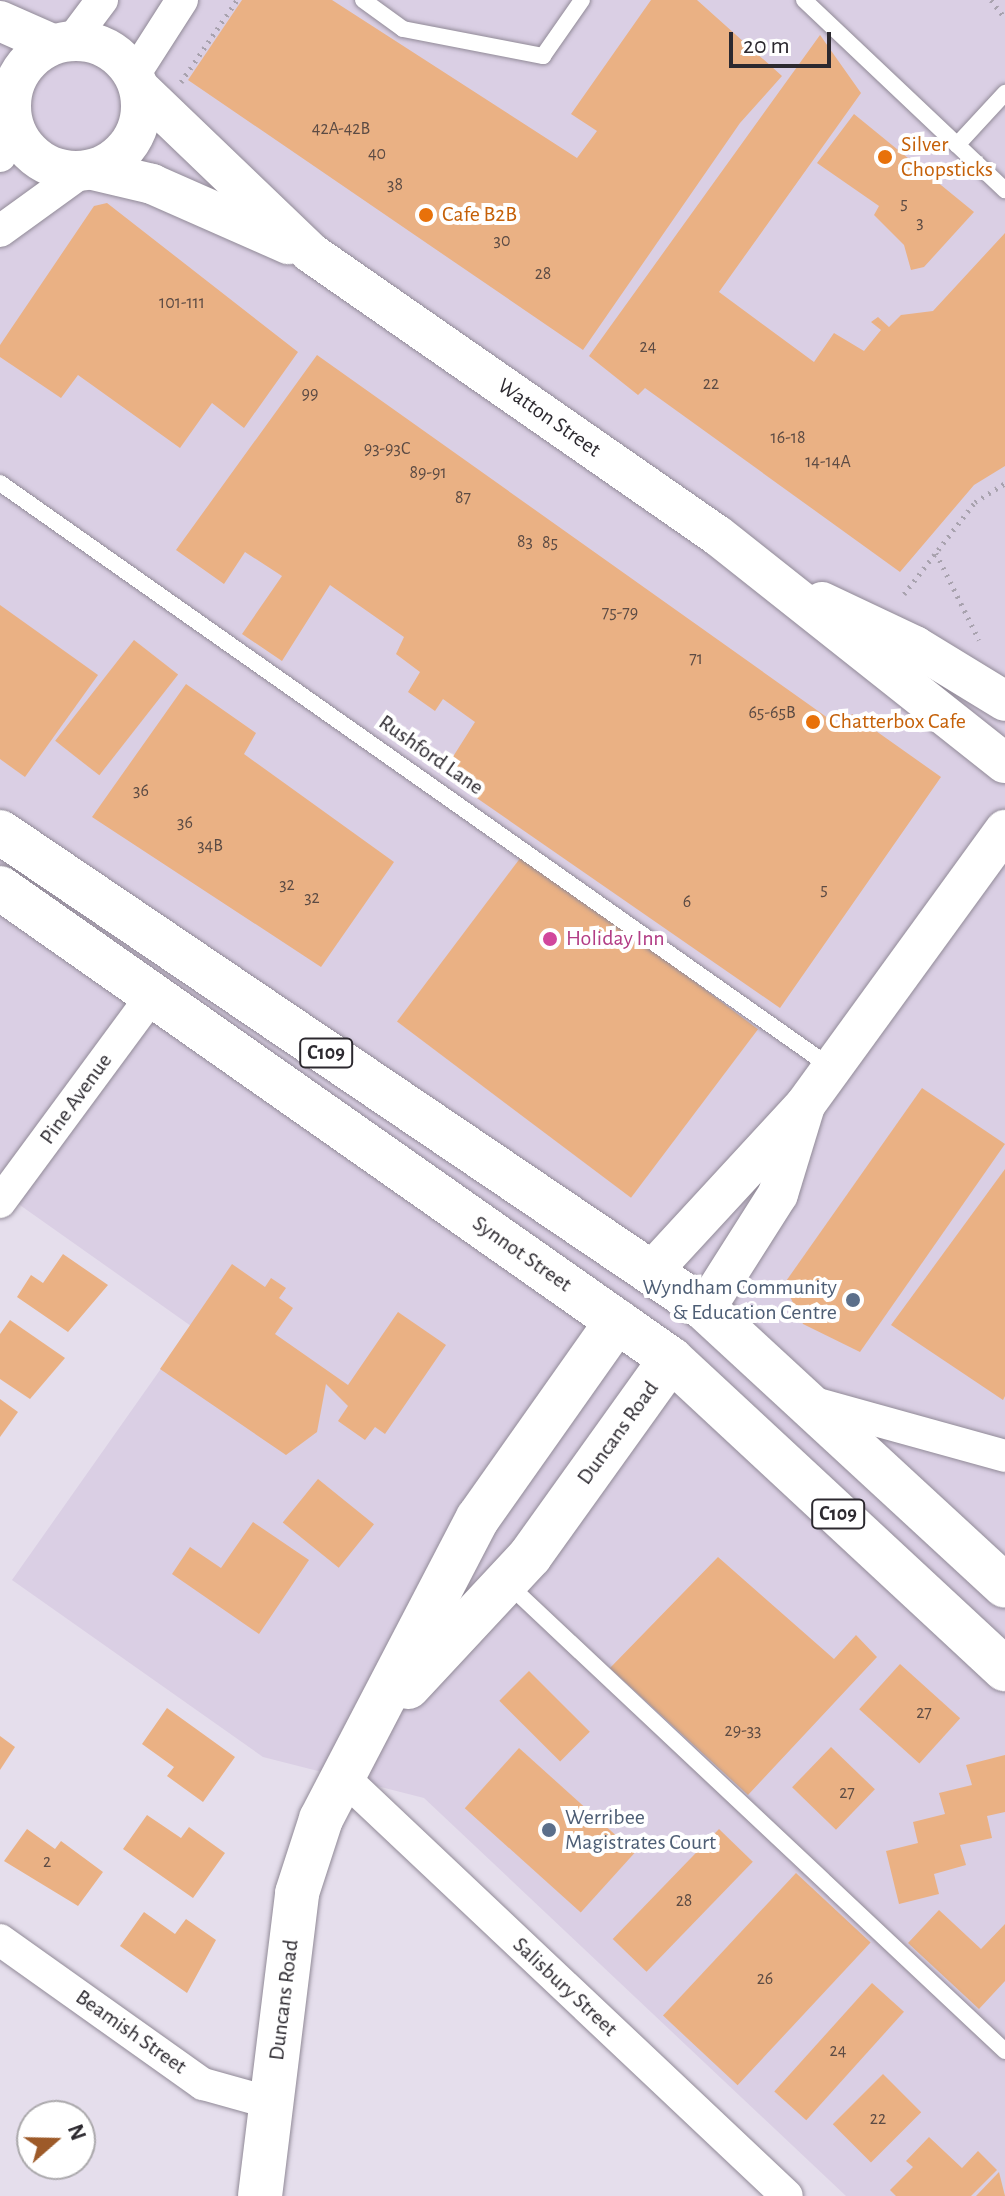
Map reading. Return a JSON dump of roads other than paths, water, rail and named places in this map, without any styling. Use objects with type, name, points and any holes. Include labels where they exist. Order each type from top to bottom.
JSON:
[{"type":"main road","name":"C109","points":[[0,832],[705,1309],[814,1403],[1004,1583]]},
{"type":"main road","name":"Synnot Street","points":[[0,888],[671,1359],[1005,1669]]},
{"type":"main road","points":[[152,996],[163,944]]},
{"type":"main road","points":[[356,1139],[386,1093]]},
{"type":"main road","name":"Duncans Road","points":[[260,2196],[297,1893],[343,1777],[478,1518],[652,1271]]},
{"type":"main road","name":"Duncans Road","points":[[373,1724],[506,1581],[705,1309]]},
{"type":"street","points":[[0,156],[7,100],[24,65],[62,42],[102,0]]},
{"type":"street","points":[[0,231],[88,170],[128,147],[182,0]]},
{"type":"street","points":[[0,21],[62,42],[108,49],[150,84]]},
{"type":"street","name":"Watton Street","points":[[150,84],[311,253],[785,586],[1005,763]]},
{"type":"street","points":[[7,100],[29,152],[63,171],[88,170]]},
{"type":"street","name":"Watton Street","points":[[88,170],[152,184],[311,253]]},
{"type":"street","name":"Watton Street","points":[[785,586],[915,646],[1005,701]]},
{"type":"street","name":"Duncans Road","points":[[652,1271],[805,1105],[1005,830]]},
{"type":"street","name":"Pine Avenue","points":[[0,1202],[152,996]]},
{"type":"street","name":"Duncans Road","points":[[705,1309],[778,1194],[805,1105]]},
{"type":"street","points":[[814,1403],[1005,1456]]},
{"type":"street","name":"Salisbury Street","points":[[343,1777],[787,2196]]},
{"type":"street","name":"Beamish Street","points":[[0,1940],[203,2084],[271,2103]]},
{"type":"lane","points":[[363,0],[403,29],[543,56],[582,0]]},
{"type":"lane","points":[[804,0],[1005,190]]},
{"type":"lane","points":[[957,145],[1005,93]]},
{"type":"lane","name":"Rushford Lane","points":[[0,483],[833,1069]]},
{"type":"lane","points":[[506,1581],[1005,2051]]},
{"type":"place","name":"Silver Chopsticks","points":[[885,157]]},
{"type":"place","name":"Cafe B2B","points":[[426,215]]},
{"type":"place","name":"Chatterbox Cafe","points":[[813,722]]},
{"type":"place","name":"Holiday Inn","points":[[550,939]]},
{"type":"place","name":"Wyndham Community & Education Centre","points":[[853,1300]]},
{"type":"place","name":"Werribee Magistrates Court","points":[[549,1830]]}]
